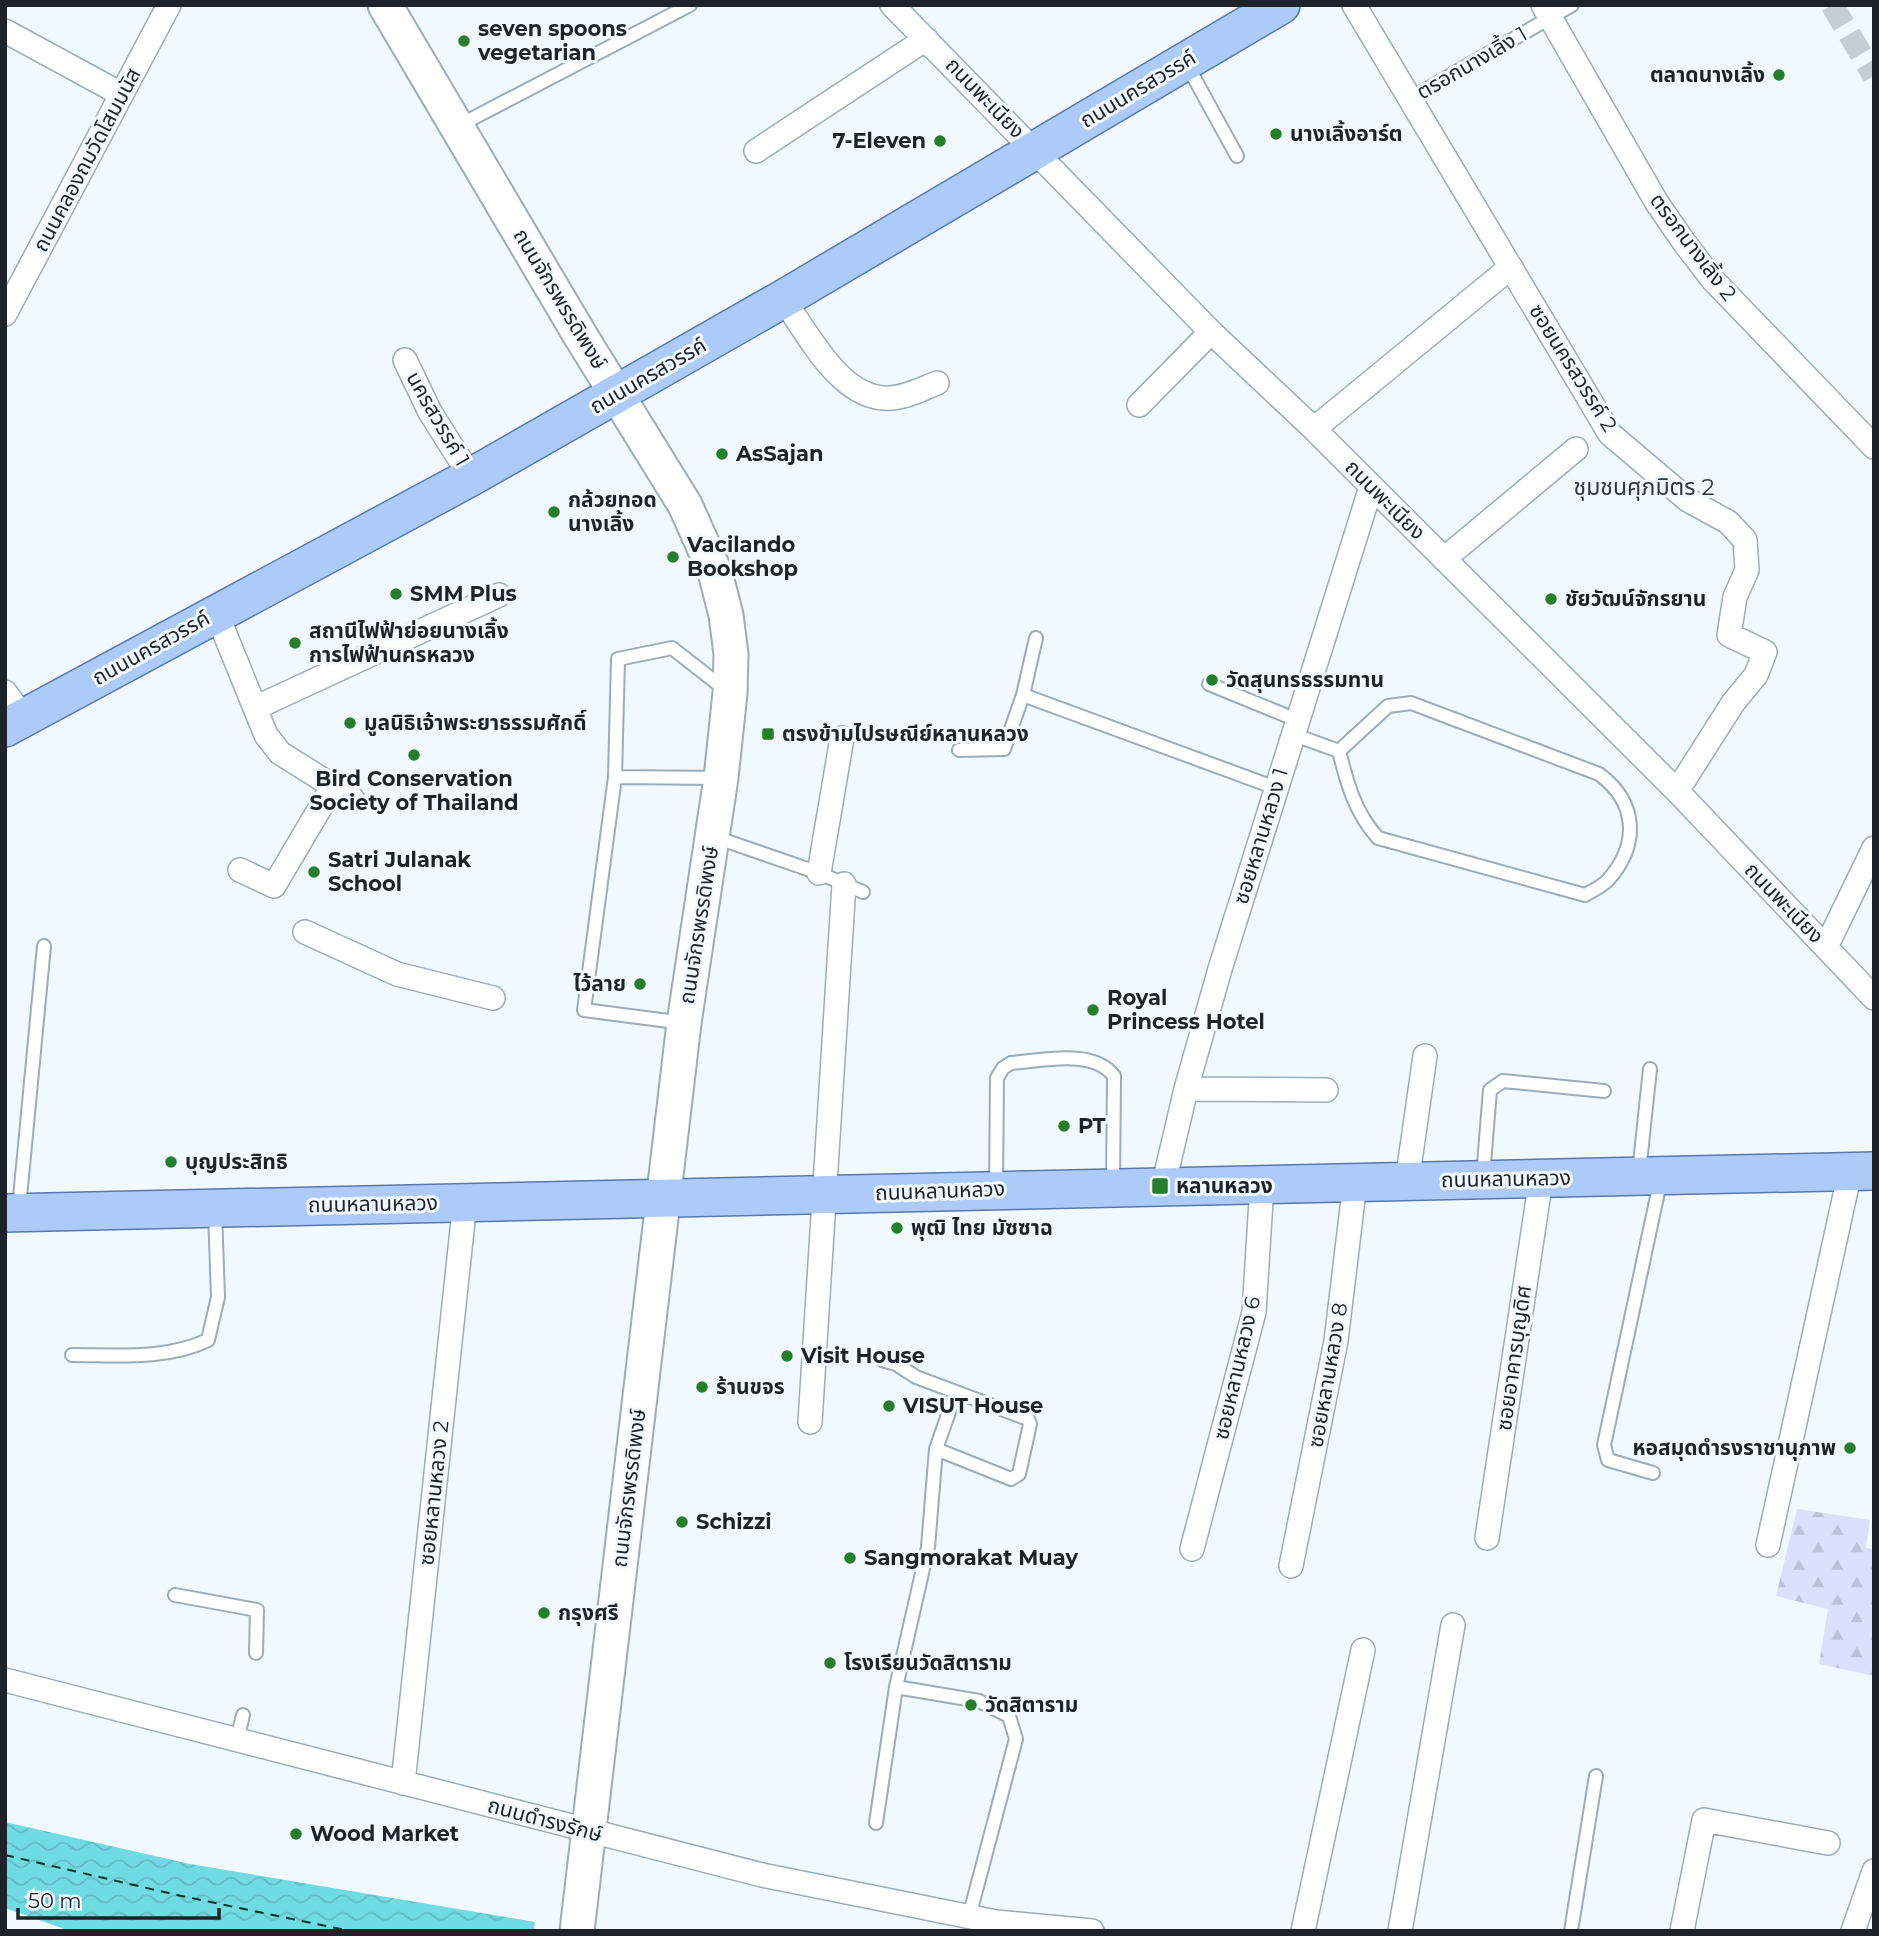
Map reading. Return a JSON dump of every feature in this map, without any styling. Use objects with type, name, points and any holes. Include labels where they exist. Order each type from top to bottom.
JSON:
[{"type":"main road","name":"ถนนจักรพรรดิพงษ์","points":[[386,5],[616,394],[685,505],[715,572],[726,615],[731,654],[730,693],[721,778],[684,1023],[578,1918]]},
{"type":"main road","name":"ถนนนครสวรรค์","points":[[11,712],[216,612],[471,477],[783,299],[1281,5]]},
{"type":"main road","name":"ถนนหลานหลวง","points":[[12,1212],[1114,1186],[1862,1172]]},
{"type":"street","name":"ถนนคลองถมวัดโสมมนัส","points":[[5,314],[11,289],[169,5]]},
{"type":"street","name":"ถนนพะเนียง","points":[[892,5],[1211,332],[1314,429],[1677,791],[1874,998]]},
{"type":"street","name":"ซอยนครสวรรค์ 2","points":[[1354,5],[1408,100],[1610,433],[1689,500],[1728,522],[1745,540],[1747,570],[1735,597],[1729,635],[1765,652],[1756,675],[1733,703],[1677,791]]},
{"type":"street","name":"ตรอกนางเลิ้ง 2","points":[[1546,12],[1657,204],[1686,245],[1713,280],[1874,447]]},
{"type":"street","points":[[5,31],[121,94]]},
{"type":"street","points":[[756,151],[926,39]]},
{"type":"street","points":[[1314,429],[1511,267]]},
{"type":"street","points":[[783,299],[837,373],[870,396],[889,398],[909,395],[937,383]]},
{"type":"street","points":[[1139,405],[1211,332]]},
{"type":"street","name":"นครสวรรค์ 1","points":[[405,360],[430,412],[471,477]]},
{"type":"street","points":[[1444,559],[1576,449]]},
{"type":"street","name":"ซอยหลานหลวง 1","points":[[1163,1187],[1186,1089],[1294,727],[1371,487]]},
{"type":"street","points":[[255,708],[499,595]]},
{"type":"street","points":[[216,612],[266,735],[280,754],[343,792],[274,886],[240,870]]},
{"type":"street","points":[[818,873],[842,738]]},
{"type":"street","points":[[1826,947],[1874,848]]},
{"type":"street","points":[[810,1422],[823,1194],[854,888]]},
{"type":"street","points":[[305,932],[397,974],[493,998]]},
{"type":"street","points":[[1407,1182],[1425,1056]]},
{"type":"street","points":[[1186,1089],[1326,1090]]},
{"type":"street","points":[[1768,1545],[1862,1172]]},
{"type":"street","name":"ซอยอาคารบุญดิศ","points":[[1487,1538],[1541,1179]]},
{"type":"street","name":"ซอยหลานหลวง 8","points":[[1291,1566],[1336,1341],[1355,1183]]},
{"type":"street","name":"ซอยหลานหลวง 6","points":[[1192,1549],[1254,1312],[1262,1185]]},
{"type":"street","name":"ซอยหลานหลวง 2","points":[[403,1783],[464,1202]]},
{"type":"street","points":[[1399,1931],[1453,1625]]},
{"type":"street","points":[[1303,1931],[1363,1650]]},
{"type":"street","name":"ถนนดำรงรักษ์","points":[[5,1680],[762,1875],[970,1917],[1092,1931]]},
{"type":"street","points":[[1682,1931],[1704,1820],[1828,1843]]},
{"type":"street","points":[[1853,1931],[1874,1871]]},
{"type":"lane","points":[[458,126],[690,5]]},
{"type":"lane","name":"ตรอกนางเลิ้ง 1","points":[[1408,100],[1546,12],[1572,5]]},
{"type":"lane","points":[[1185,62],[1237,156]]},
{"type":"lane","points":[[959,750],[1004,750],[1023,695],[1036,638]]},
{"type":"lane","points":[[684,1023],[584,1010],[615,777],[616,681],[620,657],[672,648],[730,693]]},
{"type":"lane","points":[[1209,684],[1339,751],[1350,793],[1364,822],[1378,838],[1584,895],[1608,881],[1625,850],[1631,828],[1626,802],[1612,783],[1599,774],[1410,703],[1388,706],[1339,751]]},
{"type":"lane","points":[[1023,695],[1276,788]]},
{"type":"lane","points":[[615,777],[721,778]]},
{"type":"lane","points":[[712,836],[854,888]]},
{"type":"lane","points":[[12,1212],[44,946]]},
{"type":"lane","points":[[996,1190],[997,1078],[1003,1068],[1011,1063],[1084,1059],[1107,1066],[1114,1076],[1114,1186]]},
{"type":"lane","points":[[1650,1069],[1650,1176],[1604,1445],[1608,1460],[1653,1473]]},
{"type":"lane","points":[[1482,1180],[1490,1090],[1503,1081],[1604,1091]]},
{"type":"lane","points":[[72,1355],[141,1355],[181,1350],[208,1340],[218,1297],[215,1208]]},
{"type":"lane","points":[[882,1360],[1028,1419],[1030,1433],[1019,1474],[1011,1479],[936,1448]]},
{"type":"lane","points":[[876,1823],[895,1688],[928,1547],[936,1448],[956,1392]]},
{"type":"lane","points":[[175,1595],[257,1610],[256,1653]]},
{"type":"lane","points":[[895,1688],[979,1701],[1009,1716],[1016,1739],[970,1917]]},
{"type":"lane","points":[[237,1740],[243,1715]]},
{"type":"lane","points":[[1571,1931],[1596,1776]]},
{"type":"green space","points":[[1797,1509],[1870,1520],[1866,1548],[1874,1549],[1874,1676],[1819,1664],[1828,1609],[1776,1596]]},
{"type":"water","points":[[5,1822],[190,1864],[589,1931],[70,1931],[5,1908]]},
{"type":"pier","points":[[535,1920],[589,1927],[592,1931],[534,1931]]},
{"type":"ferry route","points":[[5,1855],[350,1931]]},
{"type":"tunnel","points":[[1832,5],[1874,76]]},
{"type":"place","name":"seven spoons vegetarian","points":[[464,41]]},
{"type":"place","name":"ตลาดนางเลิ้ง","points":[[1779,75]]},
{"type":"place","name":"นางเลิ้งอาร์ต","points":[[1276,134]]},
{"type":"place","name":"7-Eleven","points":[[940,141]]},
{"type":"place","name":"AsSajan","points":[[722,454]]},
{"type":"place","name":"กล้วยทอด นางเลิ้ง","points":[[554,512]]},
{"type":"place","name":"Vacilando Bookshop","points":[[673,557]]},
{"type":"place","name":"SMM Plus","points":[[396,594]]},
{"type":"place","name":"ชัยวัฒน์จักรยาน","points":[[1551,599]]},
{"type":"place","name":"สถานีไฟฟ้าย่อยนางเลิ้ง การไฟฟ้านครหลวง","points":[[295,643]]},
{"type":"place","name":"วัดสุนทรธรรมทาน","points":[[1212,680]]},
{"type":"place","name":"มูลนิธิเจ้าพระยาธรรมศักดิ์","points":[[350,723]]},
{"type":"place","name":"ตรงข้ามไปรษณีย์หลานหลวง","points":[[768,734]]},
{"type":"place","name":"Bird Conservation Society of Thailand","points":[[414,755]]},
{"type":"place","name":"Satri Julanak School","points":[[314,872]]},
{"type":"place","name":"ไว้ลาย","points":[[640,984]]},
{"type":"place","name":"Royal Princess Hotel","points":[[1093,1010]]},
{"type":"place","name":"PT","points":[[1064,1126]]},
{"type":"place","name":"บุญประสิทธิ","points":[[171,1162]]},
{"type":"place","name":"หลานหลวง","points":[[1160,1186]]},
{"type":"place","name":"พุฒิ ไทย มัซซาฉ","points":[[897,1228]]},
{"type":"place","name":"Visit House","points":[[787,1356]]},
{"type":"place","name":"ร้านขจร","points":[[702,1387]]},
{"type":"place","name":"VISUT House","points":[[889,1406]]},
{"type":"place","name":"หอสมุดดำรงราชานุภาพ","points":[[1850,1448]]},
{"type":"place","name":"Schizzi","points":[[682,1522]]},
{"type":"place","name":"Sangmorakat Muay","points":[[850,1558]]},
{"type":"place","name":"กรุงศรี","points":[[544,1613]]},
{"type":"place","name":"โรงเรียนวัดสิตาราม","points":[[830,1663]]},
{"type":"place","name":"วัดสิตาราม","points":[[971,1705]]},
{"type":"place","name":"Wood Market","points":[[296,1834]]},
{"type":"district","name":"ชุมชนศุภมิตร 2","points":[[1644,487]]}]
